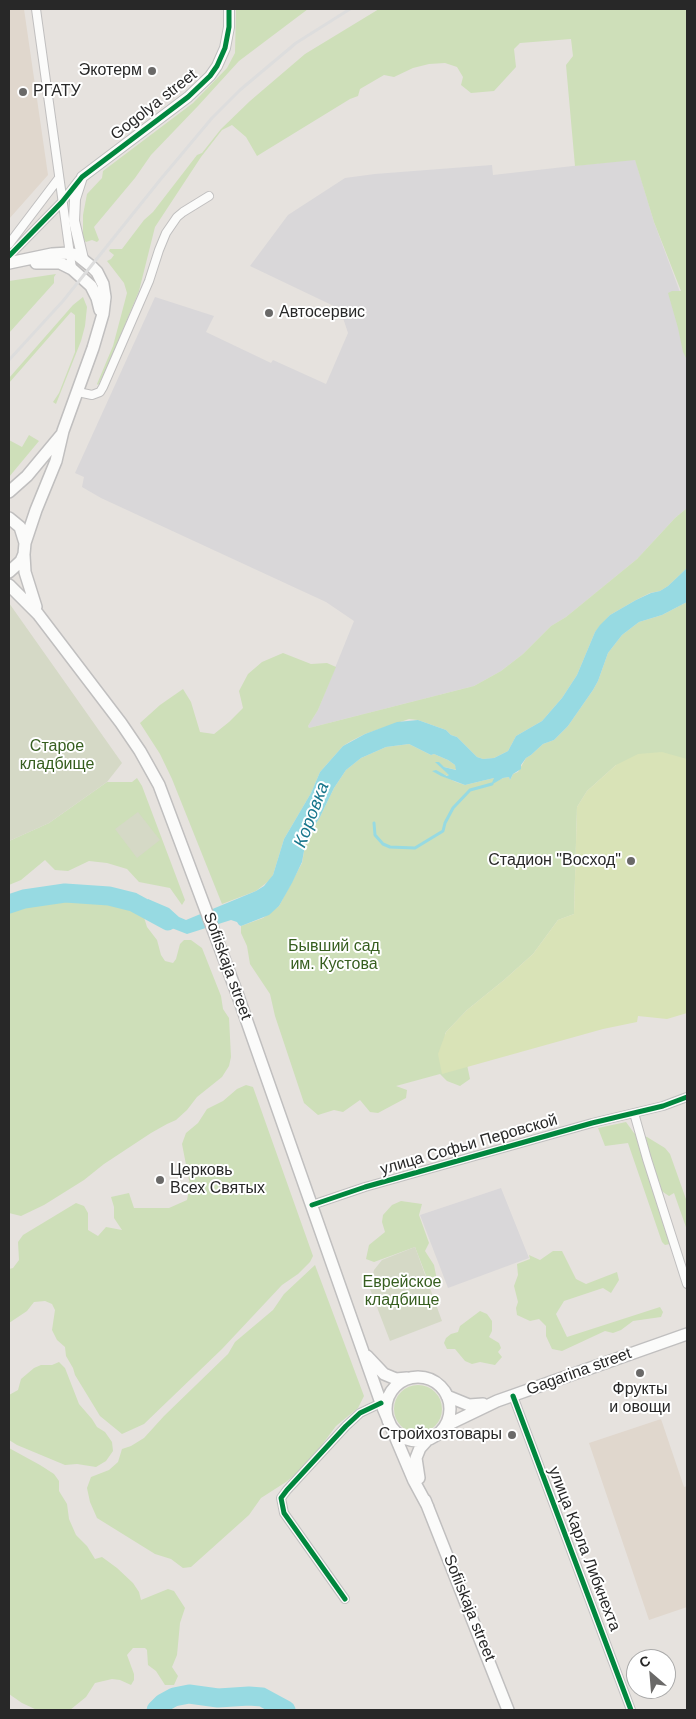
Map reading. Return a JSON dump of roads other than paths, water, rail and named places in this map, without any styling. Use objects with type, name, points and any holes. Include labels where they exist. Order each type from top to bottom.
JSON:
[{"type":"main road","points":[[9,264],[52,254],[69,253],[83,259],[97,272],[104,290],[105,305],[63,433],[56,461],[36,510],[25,548],[17,566],[9,572]]},
{"type":"main road","points":[[9,264],[52,262],[72,268],[86,280],[94,291],[100,311],[99,327]]},
{"type":"main road","points":[[9,492],[26,476],[63,433]]},
{"type":"main road","points":[[9,518],[20,527],[25,548]]},
{"type":"main road","name":"Sofiiskaja street","points":[[25,548],[25,572],[38,614]]},
{"type":"main road","name":"Sofiiskaja street","points":[[9,585],[38,614],[140,751],[161,791],[218,942],[381,1403],[414,1481],[428,1507],[486,1649],[508,1710]]},
{"type":"main road","name":"Gagarina street","points":[[445,1426],[497,1401],[687,1334]]},
{"type":"main road","name":"Sofiiskaja street","points":[[360,1347],[384,1374],[396,1379],[409,1378]]},
{"type":"main road","points":[[422,1377],[428,1379],[439,1385],[447,1396],[450,1408],[445,1426],[429,1438],[417,1440],[406,1438],[396,1432],[390,1423],[386,1410],[389,1396],[397,1385],[409,1378],[422,1377]]},
{"type":"main road","points":[[447,1396],[469,1405],[497,1401]]},
{"type":"main road","name":"Sofiiskaja street","points":[[428,1507],[416,1463],[420,1448],[429,1438]]},
{"type":"street","points":[[36,9],[72,268]]},
{"type":"street","name":"Gogolya street","points":[[9,256],[62,202],[82,177],[177,106],[210,76],[225,48],[229,9]]},
{"type":"street","points":[[82,177],[75,199],[74,221],[83,259]]},
{"type":"street","points":[[9,244],[59,178]]},
{"type":"street","points":[[78,392],[92,395],[100,392],[149,281],[166,234],[177,217],[209,196]]},
{"type":"street","name":"улица Софьи Перовской","points":[[312,1205],[365,1187],[592,1123],[675,1102],[687,1097]]},
{"type":"street","points":[[634,1113],[646,1159],[687,1284]]},
{"type":"street","name":"улица Карла Либкнехта","points":[[513,1396],[631,1710]]},
{"type":"street","points":[[345,1599],[284,1513],[282,1498],[287,1490],[346,1426],[360,1413],[381,1403]]},
{"type":"water","points":[[687,568],[687,602],[662,615],[639,622],[622,635],[608,653],[593,690],[568,726],[554,740],[543,744],[526,758],[521,765],[521,769],[513,774],[510,780],[509,777],[503,778],[491,785],[494,778],[465,785],[432,771],[436,770],[447,776],[449,775],[435,762],[456,770],[455,765],[448,760],[434,754],[431,755],[409,744],[386,747],[361,758],[346,770],[306,840],[302,862],[292,883],[279,906],[269,915],[241,926],[231,920],[187,934],[146,918],[148,899],[169,908],[179,917],[186,920],[264,886],[273,875],[284,839],[311,793],[320,772],[343,746],[365,734],[397,722],[418,720],[446,730],[451,735],[457,737],[477,757],[483,759],[494,758],[508,751],[516,736],[542,721],[562,698],[577,675],[595,632],[600,625],[610,615],[636,600],[668,586]]},
{"type":"waterway","points":[[374,823],[375,835],[383,844],[390,847],[415,848],[443,831],[453,808],[470,790],[492,784]]},
{"type":"waterway","name":"Коровка","points":[[9,904],[24,899],[65,893],[109,896],[133,902],[168,921]]},
{"type":"waterway","name":"Коровка","points":[[156,1710],[163,1703],[174,1697],[189,1694],[218,1698],[262,1697],[286,1710]]},
{"type":"railway","points":[[9,360],[63,301],[212,118],[240,90],[296,43],[350,9]]},
{"type":"place","name":"Экотерм","points":[[152,71]]},
{"type":"place","name":"РГАТУ","points":[[23,92]]},
{"type":"place","name":"Автосервис","points":[[269,313]]},
{"type":"place","name":"Стадион \"Восход\"","points":[[631,861]]},
{"type":"place","name":"Церковь Всех Святых","points":[[160,1180]]},
{"type":"place","name":"Фрукты и овощи","points":[[640,1373]]},
{"type":"place","name":"Стройхозтовары","points":[[512,1435]]},
{"type":"park label","name":"Старое кладбище","points":[[57,756]]},
{"type":"park label","name":"Бывший сад им. Кустова","points":[[334,956]]},
{"type":"park label","name":"Еврейское кладбище","points":[[402,1292]]}]
